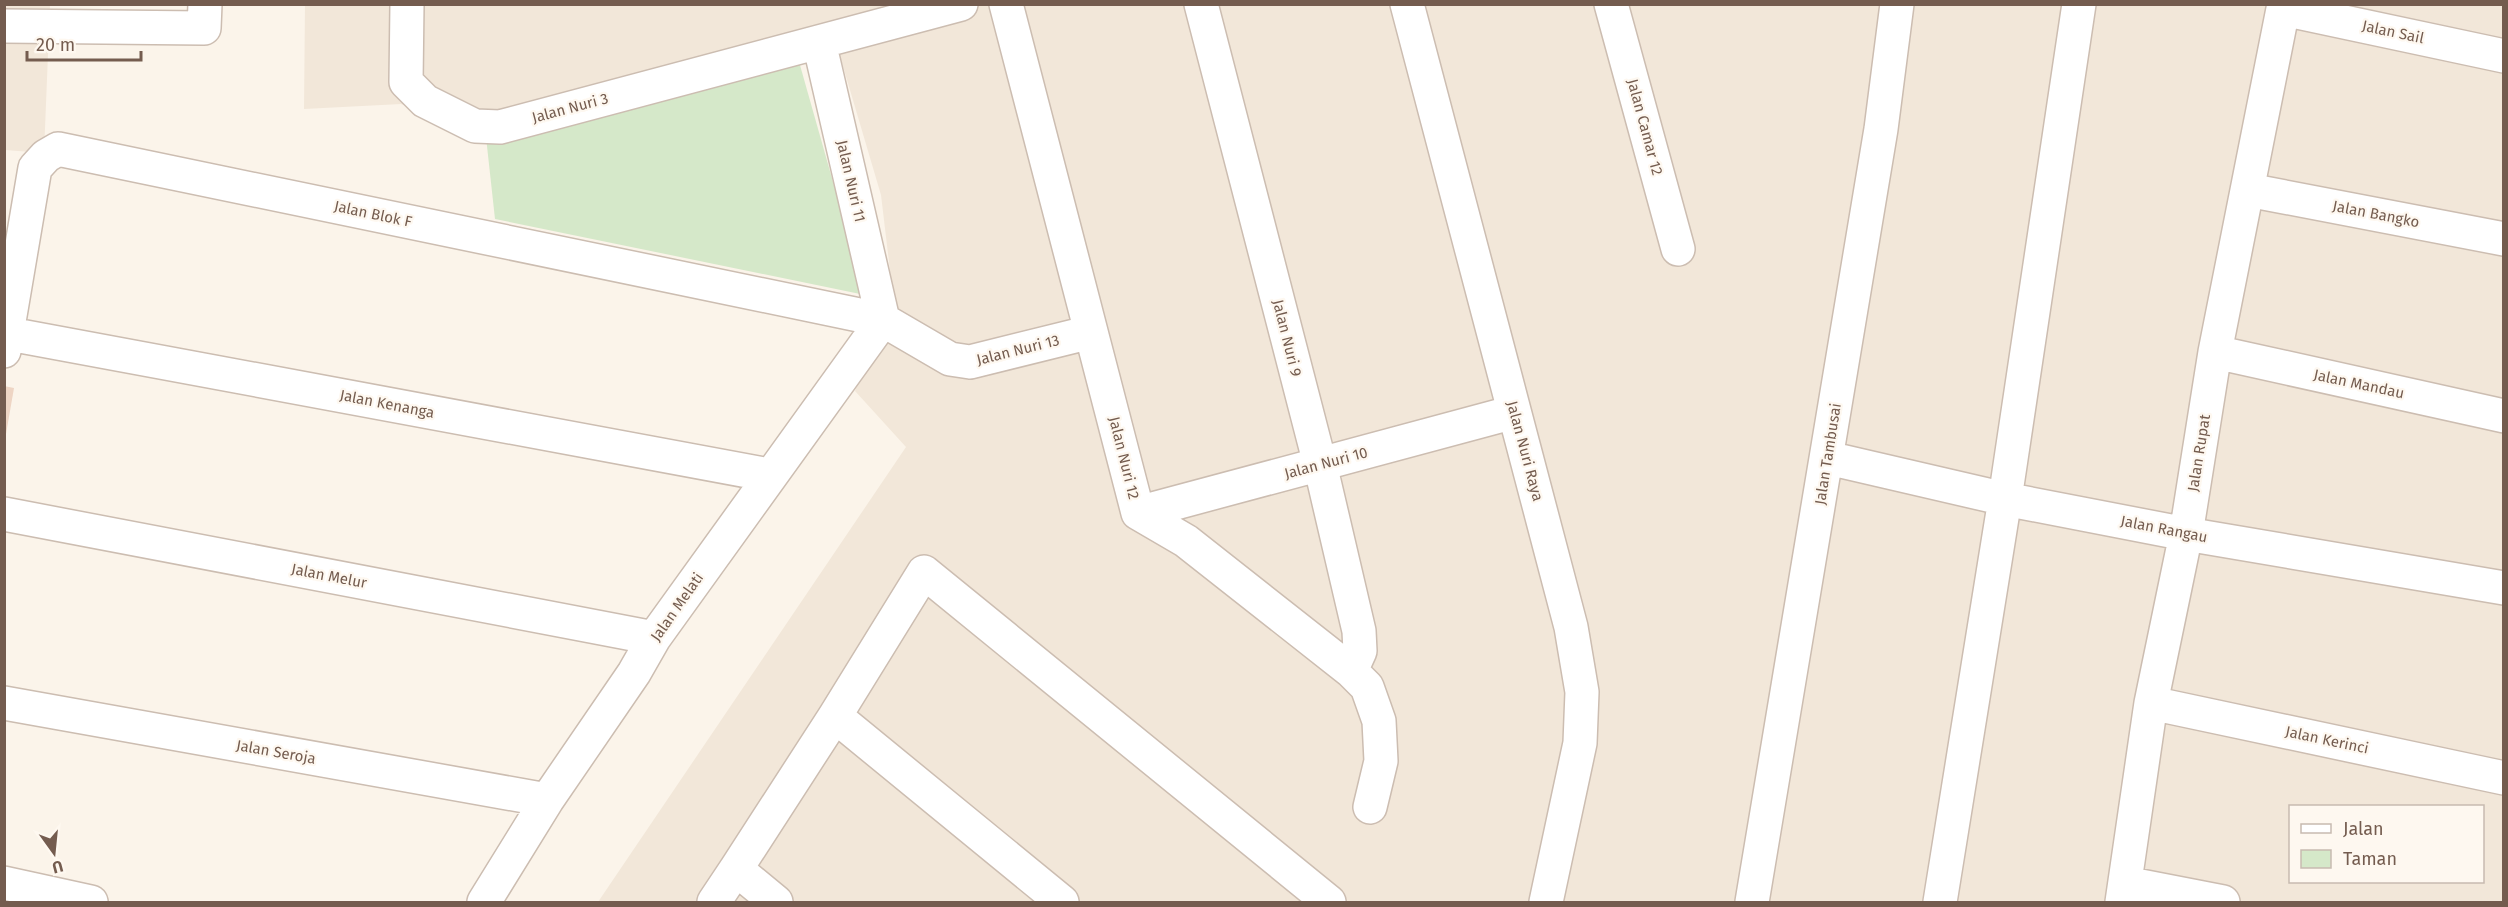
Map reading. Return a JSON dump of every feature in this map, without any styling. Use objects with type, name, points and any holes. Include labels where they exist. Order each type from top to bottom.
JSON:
[{"type":"street","points":[[23,19],[204,28],[206,4]]},
{"type":"street","name":"Jalan Nuri 3","points":[[407,4],[406,82],[425,101],[475,126],[500,127],[961,4]]},
{"type":"street","name":"Jalan Nuri 12","points":[[1006,4],[1138,513],[1186,542],[1351,671],[1367,687],[1379,722],[1381,761],[1370,807]]},
{"type":"street","name":"Jalan Nuri 9","points":[[1201,4],[1320,465],[1359,631],[1360,651],[1351,671]]},
{"type":"street","name":"Jalan Nuri Raya","points":[[1407,4],[1571,627],[1581,692],[1580,743],[1546,903]]},
{"type":"street","name":"Jalan Camar 12","points":[[1611,4],[1678,249]]},
{"type":"street","name":"Jalan Tambusai","points":[[1752,903],[1828,458],[1881,129],[1897,4]]},
{"type":"street","points":[[1940,903],[2005,499],[2079,4]]},
{"type":"street","name":"Jalan Sail","points":[[2284,7],[2504,56]]},
{"type":"street","name":"Jalan Rupat","points":[[2123,893],[2151,703],[2186,534],[2215,352],[2284,7]]},
{"type":"street","name":"Jalan Nuri 11","points":[[819,42],[883,320]]},
{"type":"street","name":"Jalan Blok F","points":[[6,339],[35,168],[46,156],[58,149],[883,320]]},
{"type":"street","name":"Jalan Bangko","points":[[2248,190],[2504,239]]},
{"type":"street","name":"Jalan Nuri 13","points":[[883,320],[950,359],[970,362],[1091,332]]},
{"type":"street","name":"Jalan Melati","points":[[484,903],[548,800],[634,673],[654,638],[769,475],[883,320]]},
{"type":"street","name":"Jalan Kenanga","points":[[6,339],[769,475]]},
{"type":"street","name":"Jalan Mandau","points":[[2215,352],[2504,416]]},
{"type":"street","name":"Jalan Nuri 10","points":[[1138,513],[1515,412]]},
{"type":"street","name":"Jalan Rangau","points":[[1828,458],[2005,499],[2186,534],[2504,588]]},
{"type":"street","name":"Jalan Melur","points":[[4,514],[654,638]]},
{"type":"street","points":[[714,903],[924,573],[1329,903]]},
{"type":"street","name":"Jalan Seroja","points":[[4,703],[548,800]]},
{"type":"street","name":"Jalan Kerinci","points":[[2151,703],[2504,778]]},
{"type":"street","points":[[835,716],[1062,903]]},
{"type":"street","points":[[736,869],[776,903]]},
{"type":"street","points":[[4,883],[91,903]]},
{"type":"street","points":[[2123,893],[2223,903]]},
{"type":"shaded area","points":[[305,4],[2503,5],[2503,902],[598,902],[906,447],[855,391],[892,287],[881,195],[837,46],[476,135],[401,104],[304,109]]},
{"type":"shaded area","points":[[4,5],[50,5],[44,153],[5,150]]},
{"type":"green space","points":[[796,51],[865,295],[495,219],[486,137]]},
{"type":"building","points":[[4,386],[14,388],[6,434],[4,434]]}]
